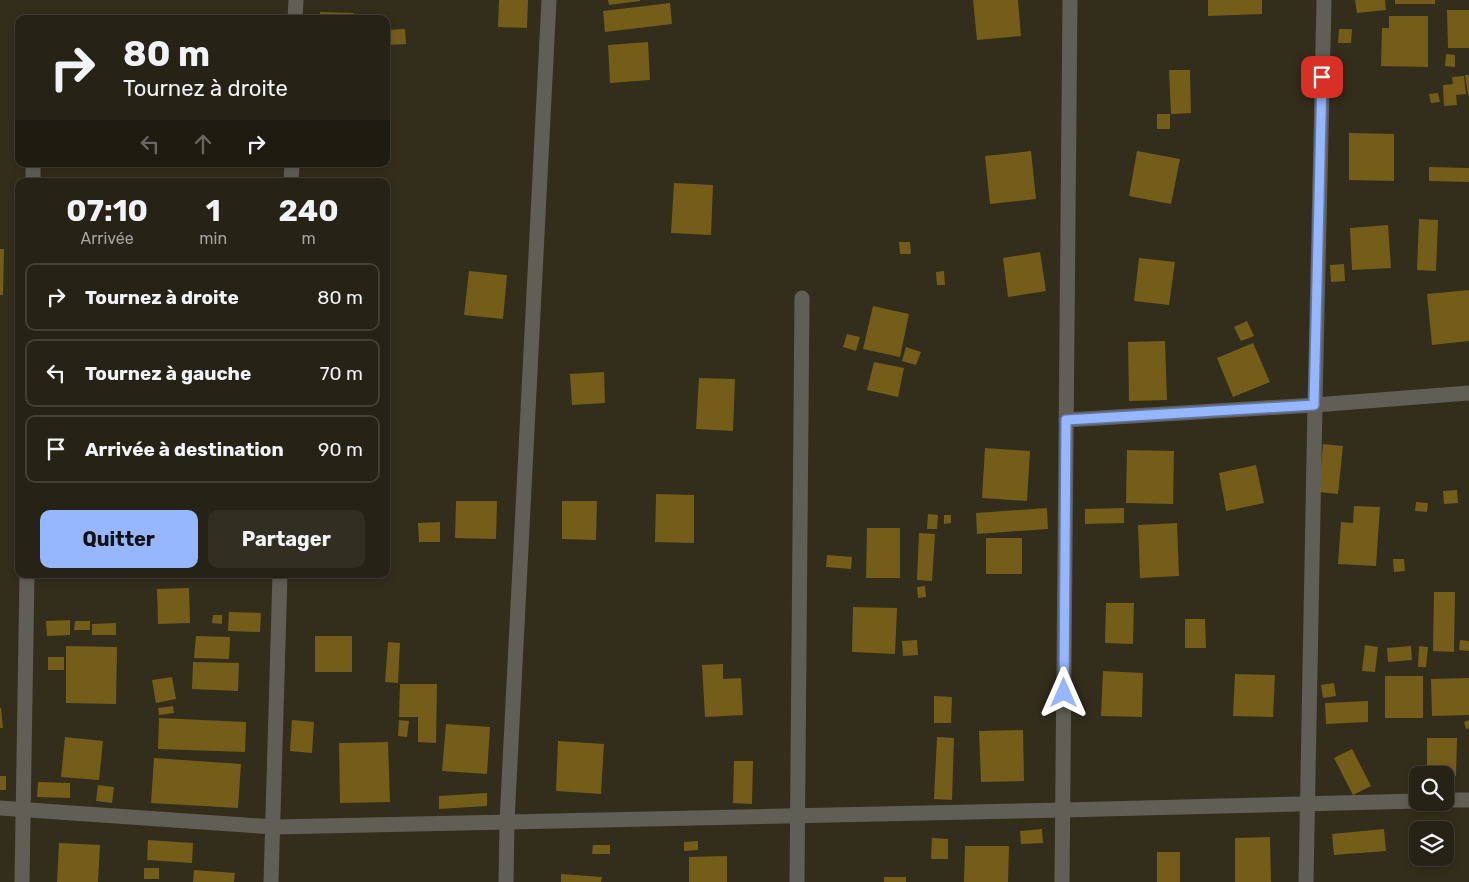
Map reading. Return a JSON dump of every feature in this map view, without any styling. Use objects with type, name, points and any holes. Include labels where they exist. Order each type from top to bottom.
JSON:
[{"type":"street","points":[[296,0],[296,15]]},
{"type":"street","points":[[506,882],[507,821],[549,0]]},
{"type":"street","points":[[1062,882],[1070,0]]},
{"type":"street","points":[[1306,882],[1314,405],[1324,0]]},
{"type":"street","points":[[797,882],[802,298]]},
{"type":"street","points":[[1066,420],[1314,405],[1469,393]]},
{"type":"street","points":[[22,882],[27,578]]},
{"type":"street","points":[[271,882],[280,578]]},
{"type":"street","points":[[1454,800],[1469,800]]},
{"type":"street","points":[[0,808],[274,826],[1409,801]]},
{"type":"building","points":[[499,0],[528,0],[527,28],[498,27]]},
{"type":"building","points":[[608,0],[640,0],[640,1],[609,5]]},
{"type":"building","points":[[973,0],[1018,0],[1021,36],[977,40]]},
{"type":"building","points":[[1208,0],[1262,0],[1262,14],[1208,16]]},
{"type":"building","points":[[1355,0],[1385,0],[1386,10],[1357,13]]},
{"type":"building","points":[[1395,0],[1435,0],[1435,4],[1395,4]]},
{"type":"building","points":[[670,3],[672,24],[605,32],[603,11]]},
{"type":"building","points":[[1447,10],[1469,10],[1469,48],[1448,48]]},
{"type":"building","points":[[320,12],[354,13],[354,15],[320,15]]},
{"type":"building","points":[[1389,16],[1428,16],[1428,67],[1381,66],[1382,28],[1389,28]]},
{"type":"building","points":[[405,29],[406,44],[390,45],[390,30]]},
{"type":"building","points":[[1339,29],[1352,29],[1351,43],[1338,43]]},
{"type":"building","points":[[648,42],[650,80],[610,83],[608,45]]},
{"type":"building","points":[[1446,54],[1455,55],[1455,67],[1445,66]]},
{"type":"building","points":[[1169,70],[1190,70],[1191,113],[1171,114]]},
{"type":"building","points":[[1465,75],[1469,75],[1469,95],[1468,95]]},
{"type":"building","points":[[1464,76],[1466,94],[1456,95],[1457,105],[1444,106],[1443,85],[1453,84],[1452,77]]},
{"type":"building","points":[[1438,93],[1440,102],[1431,103],[1429,94]]},
{"type":"building","points":[[1157,114],[1170,114],[1170,129],[1157,129]]},
{"type":"building","points":[[1349,133],[1394,134],[1394,181],[1349,180]]},
{"type":"building","points":[[1031,151],[1036,199],[990,204],[985,156]]},
{"type":"building","points":[[1137,151],[1180,159],[1171,204],[1129,196]]},
{"type":"building","points":[[1429,167],[1469,168],[1469,182],[1429,181]]},
{"type":"building","points":[[674,183],[713,185],[711,235],[671,233]]},
{"type":"building","points":[[1419,219],[1438,220],[1436,271],[1417,270]]},
{"type":"building","points":[[1388,225],[1391,268],[1352,270],[1350,228]]},
{"type":"building","points":[[899,242],[910,242],[911,254],[900,254]]},
{"type":"building","points":[[0,249],[4,249],[3,295],[0,295]]},
{"type":"building","points":[[1040,252],[1046,291],[1008,297],[1003,258]]},
{"type":"building","points":[[1139,258],[1175,262],[1169,305],[1134,301]]},
{"type":"building","points":[[1344,264],[1345,281],[1331,282],[1330,265]]},
{"type":"building","points":[[469,271],[507,275],[503,319],[464,315]]},
{"type":"building","points":[[944,271],[945,285],[937,285],[936,272]]},
{"type":"building","points":[[1469,290],[1469,341],[1432,345],[1427,294]]},
{"type":"building","points":[[873,306],[909,314],[900,357],[863,349]]},
{"type":"building","points":[[1247,321],[1254,336],[1241,341],[1234,327]]},
{"type":"building","points":[[847,334],[860,337],[856,351],[843,347]]},
{"type":"building","points":[[1165,341],[1167,400],[1129,401],[1128,342]]},
{"type":"building","points":[[1253,343],[1270,382],[1233,397],[1217,358]]},
{"type":"building","points":[[906,347],[921,352],[916,365],[902,361]]},
{"type":"building","points":[[874,362],[904,368],[898,397],[867,390]]},
{"type":"building","points":[[604,372],[605,403],[572,405],[570,374]]},
{"type":"building","points":[[699,378],[735,379],[733,431],[696,429]]},
{"type":"building","points":[[1323,444],[1343,446],[1338,494],[1319,492]]},
{"type":"building","points":[[985,448],[1030,451],[1027,501],[982,498]]},
{"type":"building","points":[[1127,450],[1174,451],[1173,504],[1126,503]]},
{"type":"building","points":[[1256,465],[1264,503],[1226,511],[1219,473]]},
{"type":"building","points":[[1457,490],[1458,503],[1444,504],[1443,491]]},
{"type":"building","points":[[656,494],[694,495],[694,543],[655,542]]},
{"type":"building","points":[[456,501],[497,501],[496,539],[455,538]]},
{"type":"building","points":[[562,501],[597,501],[596,540],[562,539]]},
{"type":"building","points":[[1416,502],[1428,503],[1427,512],[1415,511]]},
{"type":"building","points":[[1354,506],[1380,507],[1376,566],[1338,564],[1341,522],[1353,523]]},
{"type":"building","points":[[1047,508],[1048,529],[977,534],[976,513]]},
{"type":"building","points":[[1124,508],[1124,523],[1085,524],[1085,509]]},
{"type":"building","points":[[928,514],[938,515],[937,529],[927,529]]},
{"type":"building","points":[[944,515],[951,515],[951,523],[944,524]]},
{"type":"building","points":[[440,522],[440,542],[419,542],[418,523]]},
{"type":"building","points":[[1177,523],[1179,576],[1140,578],[1138,525]]},
{"type":"building","points":[[867,528],[900,528],[900,578],[866,578]]},
{"type":"building","points":[[919,533],[935,534],[932,581],[917,580]]},
{"type":"building","points":[[986,538],[1022,538],[1022,574],[986,574]]},
{"type":"building","points":[[827,555],[852,557],[851,569],[826,567]]},
{"type":"building","points":[[1393,559],[1404,559],[1405,571],[1394,572]]},
{"type":"building","points":[[925,586],[926,597],[918,598],[917,587]]},
{"type":"building","points":[[189,588],[190,623],[158,624],[157,589]]},
{"type":"building","points":[[1434,592],[1455,592],[1454,652],[1433,651]]},
{"type":"building","points":[[1106,603],[1134,603],[1133,644],[1105,643]]},
{"type":"building","points":[[853,607],[897,608],[895,654],[852,652]]},
{"type":"building","points":[[229,612],[261,613],[260,632],[228,631]]},
{"type":"building","points":[[213,615],[222,615],[222,624],[212,623]]},
{"type":"building","points":[[1185,619],[1205,619],[1206,648],[1185,648]]},
{"type":"building","points":[[70,620],[70,635],[47,636],[46,621]]},
{"type":"building","points":[[75,621],[90,621],[90,630],[74,630]]},
{"type":"building","points":[[116,623],[116,635],[92,635],[92,624]]},
{"type":"building","points":[[196,636],[230,637],[229,659],[194,658]]},
{"type":"building","points":[[315,636],[352,636],[352,672],[315,672]]},
{"type":"building","points":[[917,640],[918,655],[903,656],[902,641]]},
{"type":"building","points":[[1460,640],[1469,641],[1469,651],[1459,650]]},
{"type":"building","points":[[388,642],[400,643],[398,683],[385,682]]},
{"type":"building","points":[[1365,645],[1378,647],[1375,672],[1362,671]]},
{"type":"building","points":[[66,646],[117,647],[116,704],[66,703]]},
{"type":"building","points":[[1411,646],[1412,660],[1388,662],[1387,648]]},
{"type":"building","points":[[1419,646],[1428,647],[1426,667],[1418,667]]},
{"type":"building","points":[[48,657],[64,657],[64,670],[48,670]]},
{"type":"building","points":[[193,662],[239,663],[238,691],[192,689]]},
{"type":"building","points":[[723,664],[723,679],[741,678],[743,715],[705,717],[702,665]]},
{"type":"building","points":[[1103,671],[1143,673],[1142,717],[1101,716]]},
{"type":"building","points":[[1235,674],[1275,675],[1273,717],[1233,716]]},
{"type":"building","points":[[1385,676],[1423,676],[1423,718],[1385,718]]},
{"type":"building","points":[[172,677],[176,699],[156,703],[152,680]]},
{"type":"building","points":[[1469,678],[1469,715],[1432,716],[1431,679]]},
{"type":"building","points":[[1334,683],[1336,696],[1323,698],[1321,685]]},
{"type":"building","points":[[400,684],[437,684],[436,743],[418,742],[418,717],[399,717]]},
{"type":"building","points":[[934,696],[952,697],[951,723],[934,723]]},
{"type":"building","points":[[1368,701],[1368,722],[1326,724],[1325,703]]},
{"type":"building","points":[[173,706],[174,713],[159,715],[158,708]]},
{"type":"building","points":[[1,708],[3,728],[0,728]]},
{"type":"building","points":[[159,718],[246,722],[245,752],[158,749]]},
{"type":"building","points":[[292,720],[314,722],[312,753],[290,751]]},
{"type":"building","points":[[399,720],[409,721],[407,737],[398,736]]},
{"type":"building","points":[[1469,720],[1469,728],[1466,729],[1464,722]]},
{"type":"building","points":[[446,724],[490,727],[487,774],[442,771]]},
{"type":"building","points":[[1023,730],[1024,781],[981,782],[979,731]]},
{"type":"building","points":[[65,737],[103,741],[99,780],[61,777]]},
{"type":"building","points":[[937,737],[954,738],[952,800],[934,799]]},
{"type":"building","points":[[1427,738],[1457,738],[1456,776],[1454,776],[1454,766],[1427,766]]},
{"type":"building","points":[[558,741],[604,744],[601,794],[556,791]]},
{"type":"building","points":[[388,742],[390,802],[340,803],[339,743]]},
{"type":"building","points":[[1352,749],[1371,786],[1353,795],[1334,758]]},
{"type":"building","points":[[154,758],[241,764],[238,808],[151,803]]},
{"type":"building","points":[[734,761],[753,761],[752,804],[733,803]]},
{"type":"building","points":[[0,776],[6,776],[6,790],[0,790]]},
{"type":"building","points":[[38,782],[70,783],[70,798],[37,797]]},
{"type":"building","points":[[98,785],[114,787],[112,803],[96,801]]},
{"type":"building","points":[[487,793],[487,806],[439,809],[439,796]]},
{"type":"building","points":[[1042,829],[1043,843],[1021,844],[1020,831]]},
{"type":"building","points":[[1384,829],[1386,851],[1334,855],[1332,834]]},
{"type":"building","points":[[1270,837],[1271,882],[1235,882],[1235,838]]},
{"type":"building","points":[[932,838],[948,839],[948,859],[931,859]]},
{"type":"building","points":[[148,840],[193,843],[192,863],[147,860]]},
{"type":"building","points":[[698,841],[698,850],[684,851],[684,842]]},
{"type":"building","points":[[59,843],[100,845],[98,882],[57,882]]},
{"type":"building","points":[[593,845],[610,845],[610,854],[592,854]]},
{"type":"building","points":[[965,846],[1009,846],[1008,882],[964,882]]},
{"type":"building","points":[[1157,852],[1180,852],[1180,882],[1157,882]]},
{"type":"building","points":[[727,856],[727,882],[689,882],[689,857]]},
{"type":"building","points":[[144,868],[159,868],[159,879],[144,879]]},
{"type":"building","points":[[194,870],[235,873],[234,882],[193,882]]},
{"type":"building","points":[[561,874],[602,877],[601,882],[561,882]]},
{"type":"building","points":[[884,877],[906,877],[906,882],[884,882]]},
{"type":"route","points":[[1064,693],[1066,420],[1314,405],[1322,77]]}]
